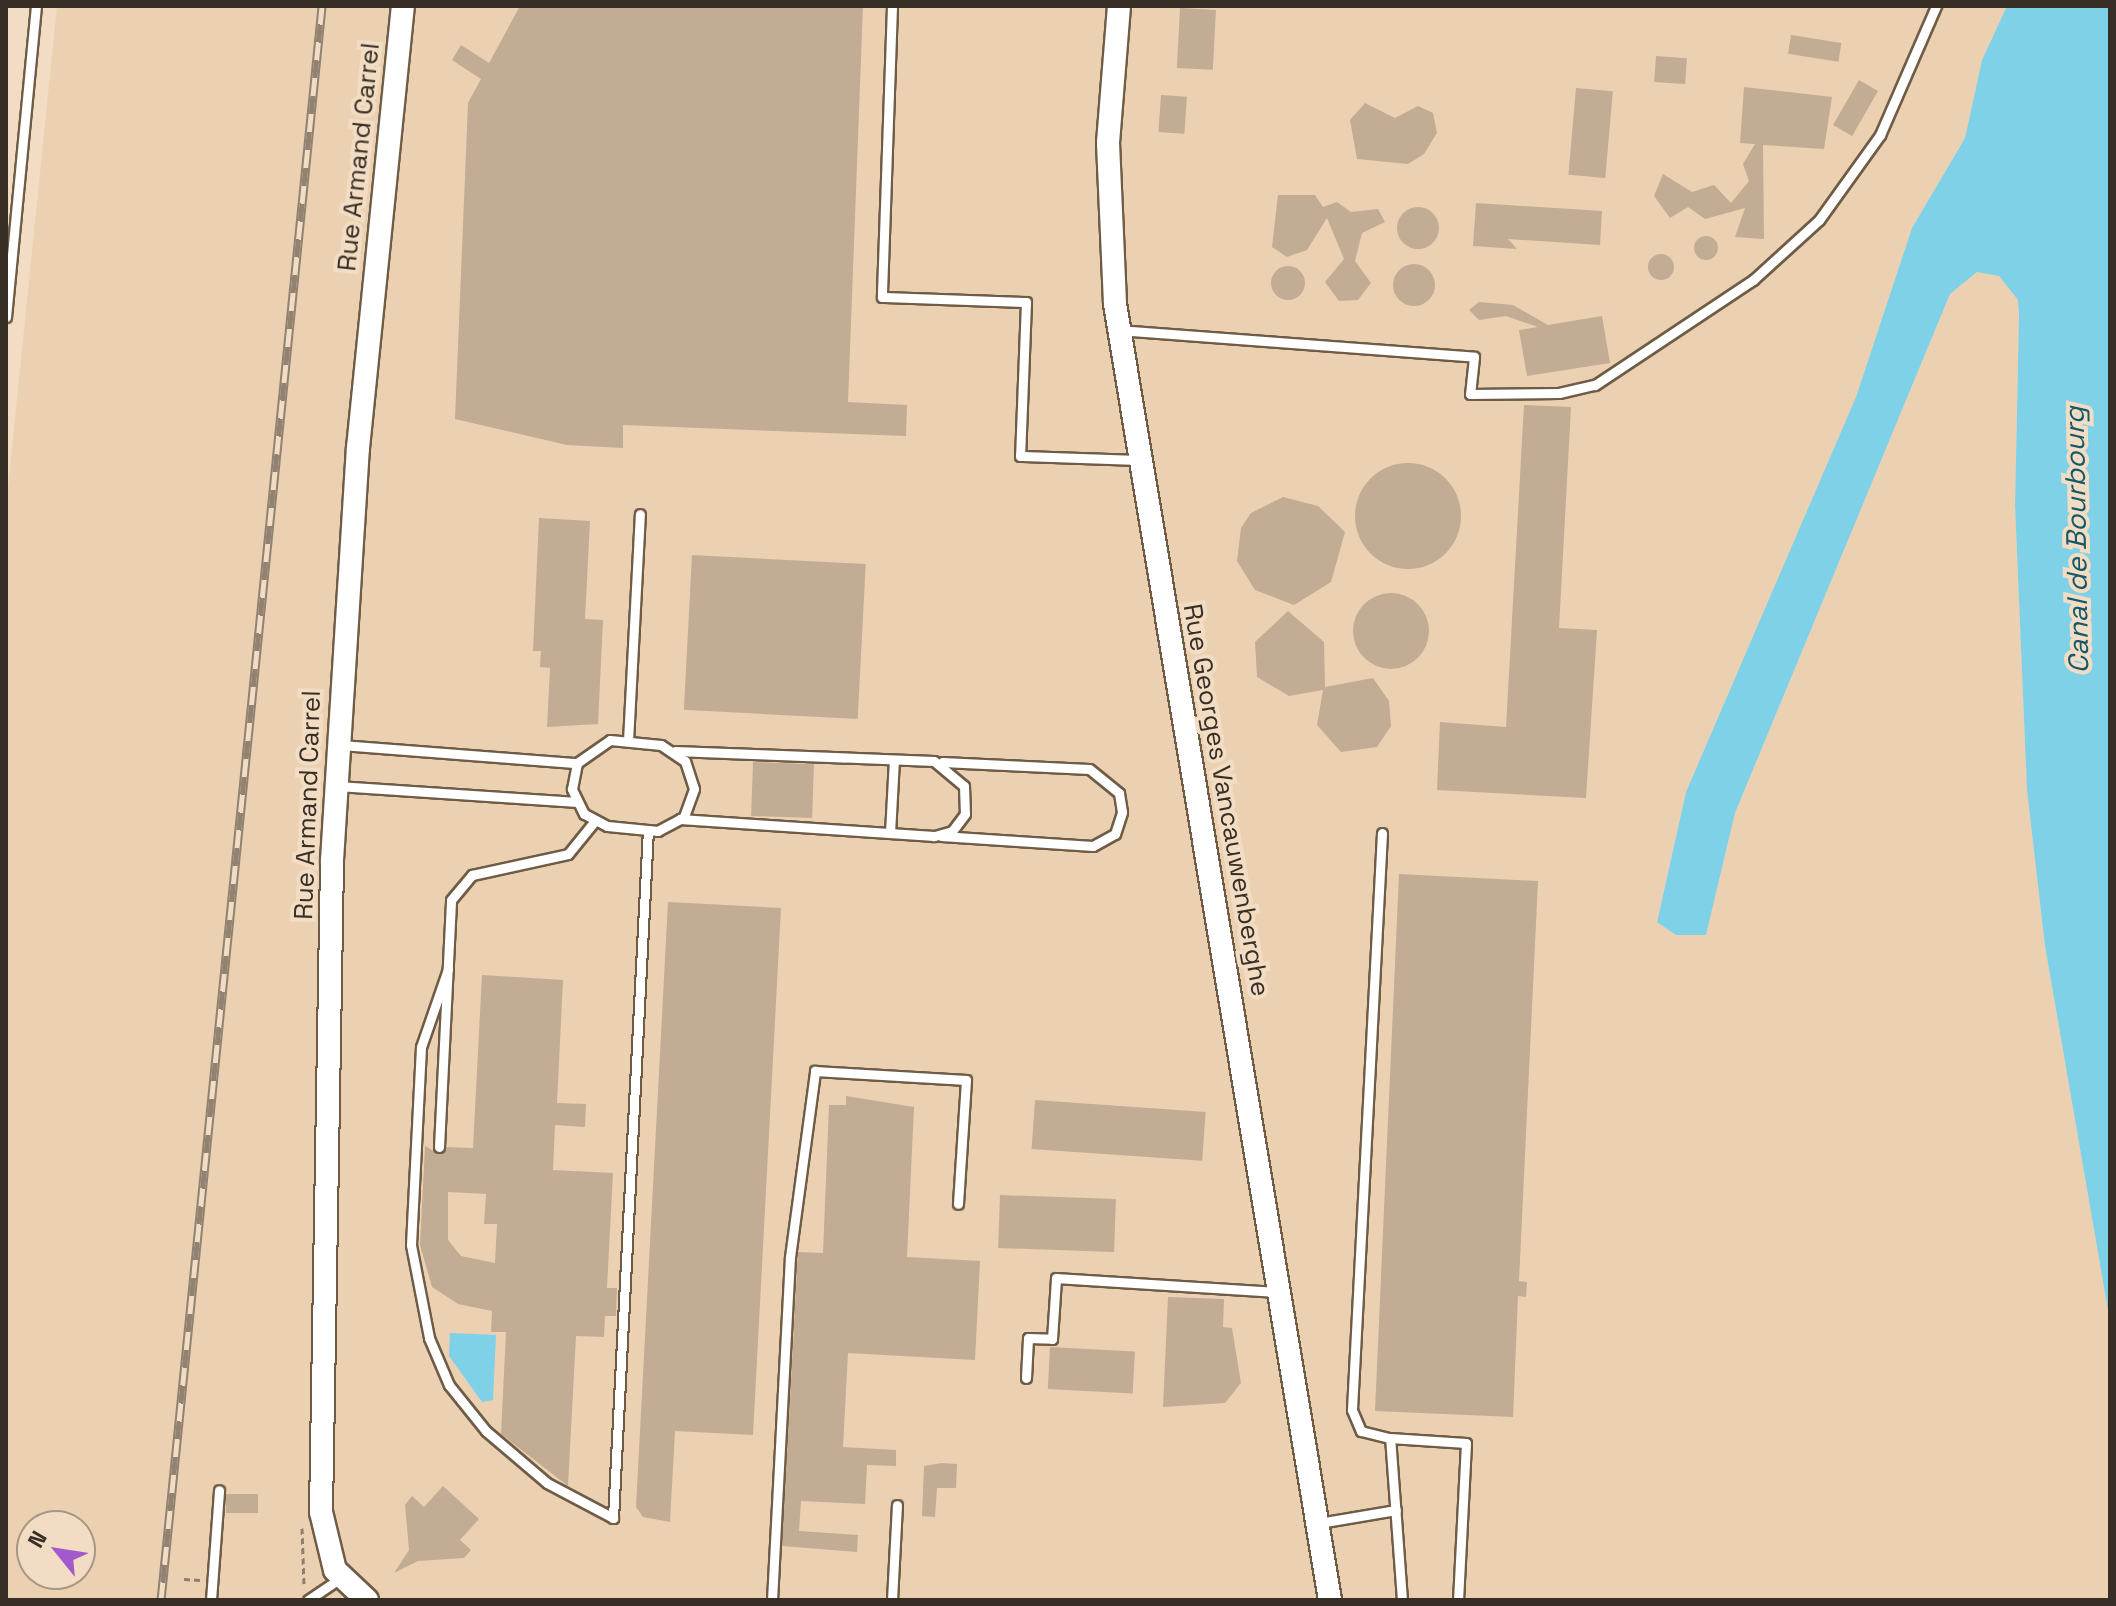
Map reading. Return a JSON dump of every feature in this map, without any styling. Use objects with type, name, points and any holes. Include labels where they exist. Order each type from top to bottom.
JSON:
[{"type":"street","name":"Rue Armand Carrel","points":[[363,1598],[341,1578],[321,1512],[335,785],[403,6]]},
{"type":"street","name":"Rue Georges Vancauwenberghe","points":[[1119,6],[1107,184],[1119,330],[1330,1600]]},
{"type":"lane","points":[[6,317],[36,6]]},
{"type":"lane","points":[[892,6],[882,297],[1026,302],[1020,456],[1141,460]]},
{"type":"lane","points":[[1119,330],[1474,357],[1470,394],[1595,385],[1769,268],[1819,220],[1880,135],[1936,6]]},
{"type":"lane","points":[[628,741],[640,514]]},
{"type":"lane","points":[[628,741],[675,751],[1089,769],[1119,793],[1122,812],[1115,834],[1093,846],[680,819],[648,830],[594,822],[576,802],[577,763],[596,744],[628,741]]},
{"type":"lane","points":[[337,744],[577,763]]},
{"type":"lane","points":[[675,751],[694,789],[680,819]]},
{"type":"lane","points":[[890,833],[894,760]]},
{"type":"lane","points":[[934,761],[964,786],[965,814],[952,831],[934,836]]},
{"type":"lane","points":[[335,785],[576,802]]},
{"type":"lane","points":[[439,1147],[451,900],[461,884],[568,854],[594,822]]},
{"type":"lane","points":[[448,969],[421,1047],[411,1245],[429,1338],[449,1385],[486,1431],[547,1483],[613,1518],[648,830]]},
{"type":"lane","points":[[1382,833],[1352,1410],[1361,1431],[1390,1438],[1466,1443],[1458,1600]]},
{"type":"lane","points":[[772,1600],[790,1257],[815,1071],[966,1080],[958,1204]]},
{"type":"lane","points":[[1026,1378],[1028,1338],[1052,1339],[1056,1278],[1280,1293]]},
{"type":"lane","points":[[1390,1438],[1402,1600]]},
{"type":"lane","points":[[211,1600],[219,1490]]},
{"type":"lane","points":[[892,1600],[897,1505]]},
{"type":"lane","points":[[1319,1523],[1396,1510]]},
{"type":"lane","points":[[308,1600],[341,1578]]},
{"type":"shaded area","points":[[57,6],[2007,6],[1982,60],[1965,138],[1912,228],[1856,397],[1686,792],[1657,921],[1676,935],[1706,935],[1735,813],[1950,294],[1977,272],[1999,276],[2018,300],[2019,315],[2015,505],[2027,790],[2045,946],[2110,1322],[2110,1600],[6,1600],[6,507]]},
{"type":"water","name":"Canal de Bourbourg","points":[[2007,6],[2110,6],[2110,1322],[2045,946],[2027,790],[2015,505],[2019,315],[2018,300],[1999,276],[1977,272],[1950,294],[1735,813],[1706,935],[1676,935],[1657,922],[1686,792],[1856,397],[1912,228],[1965,138],[1982,60]]},
{"type":"water","points":[[450,1333],[496,1335],[493,1400],[482,1402],[449,1356]]},
{"type":"building","points":[[520,6],[863,6],[848,402],[907,405],[906,436],[623,425],[623,448],[567,445],[455,419],[468,103],[481,79],[452,60],[461,45],[489,63]]},
{"type":"building","points":[[1180,8],[1216,10],[1213,70],[1177,68]]},
{"type":"building","points":[[1791,35],[1841,43],[1838,62],[1788,54]]},
{"type":"building","points":[[1656,56],[1687,58],[1685,84],[1654,82]]},
{"type":"building","points":[[1859,80],[1878,91],[1852,136],[1833,125]]},
{"type":"building","points":[[1744,87],[1832,97],[1824,149],[1763,145],[1764,239],[1735,237],[1745,208],[1705,219],[1688,207],[1670,218],[1654,196],[1663,174],[1692,192],[1714,185],[1731,203],[1749,181],[1743,164],[1755,144],[1740,143]]},
{"type":"building","points":[[1576,88],[1613,91],[1605,178],[1568,175]]},
{"type":"building","points":[[1161,95],[1187,97],[1184,134],[1158,132]]},
{"type":"building","points":[[1365,103],[1395,118],[1418,106],[1433,113],[1437,133],[1424,154],[1408,164],[1357,159],[1350,120]]},
{"type":"building","points":[[1278,195],[1315,195],[1323,207],[1337,202],[1351,212],[1378,209],[1385,222],[1362,233],[1355,261],[1371,283],[1358,300],[1339,301],[1325,282],[1344,259],[1327,218],[1307,250],[1287,257],[1272,247]]},
{"type":"building","points":[[1476,203],[1602,211],[1600,245],[1508,239],[1517,249],[1473,246]]},
{"type":"building","points":[[1418,207],[1433,213],[1439,228],[1433,243],[1418,249],[1403,243],[1397,228],[1403,213]]},
{"type":"building","points":[[1701,236],[1711,236],[1718,243],[1718,253],[1711,260],[1701,260],[1694,253],[1694,243]]},
{"type":"building","points":[[1661,254],[1670,258],[1674,267],[1670,276],[1661,280],[1652,276],[1648,267],[1652,258]]},
{"type":"building","points":[[1414,264],[1429,270],[1435,285],[1429,300],[1414,306],[1399,300],[1393,285],[1399,270]]},
{"type":"building","points":[[1288,266],[1300,271],[1305,283],[1300,295],[1288,300],[1276,295],[1271,283],[1276,271]]},
{"type":"building","points":[[1479,302],[1513,305],[1548,325],[1602,316],[1610,363],[1527,376],[1519,330],[1538,327],[1506,316],[1479,320],[1469,310]]},
{"type":"building","points":[[1524,405],[1571,407],[1559,628],[1597,630],[1586,798],[1437,790],[1440,722],[1506,727]]},
{"type":"building","points":[[1408,463],[1428,467],[1445,479],[1457,496],[1461,516],[1457,536],[1445,553],[1428,565],[1408,569],[1388,565],[1371,553],[1359,536],[1355,516],[1359,496],[1371,479],[1388,467]]},
{"type":"building","points":[[1283,497],[1318,506],[1345,532],[1331,582],[1294,605],[1255,590],[1237,561],[1241,528],[1251,513]]},
{"type":"building","points":[[539,518],[590,521],[585,619],[603,620],[598,724],[547,727],[550,668],[540,667],[541,651],[533,651]]},
{"type":"building","points":[[692,555],[866,564],[858,719],[684,710]]},
{"type":"building","points":[[1391,593],[1405,596],[1418,604],[1426,617],[1429,631],[1426,645],[1418,658],[1405,666],[1391,669],[1377,666],[1364,658],[1356,645],[1353,631],[1356,617],[1364,604],[1377,596]]},
{"type":"building","points":[[1288,611],[1324,642],[1325,687],[1373,678],[1389,701],[1391,726],[1377,747],[1341,752],[1317,725],[1323,690],[1289,696],[1257,677],[1255,642]]},
{"type":"building","points":[[753,762],[814,764],[812,818],[751,816]]},
{"type":"building","points":[[1399,874],[1538,881],[1519,1281],[1527,1282],[1526,1297],[1518,1296],[1513,1417],[1375,1411]]},
{"type":"building","points":[[668,902],[781,908],[753,1435],[675,1431],[670,1522],[643,1517],[636,1507]]},
{"type":"building","points":[[482,975],[563,980],[557,1103],[586,1104],[585,1127],[555,1125],[553,1170],[613,1173],[607,1288],[617,1288],[616,1316],[605,1316],[604,1337],[576,1336],[568,1486],[501,1434],[506,1332],[491,1332],[492,1311],[458,1304],[432,1287],[420,1245],[425,1146],[439,1154],[446,1147],[473,1148]],"holes":[[[448,1192],[486,1194],[484,1224],[497,1224],[495,1263],[461,1256],[448,1240]]]},
{"type":"building","points":[[846,1096],[914,1107],[907,1257],[980,1261],[975,1360],[848,1353],[843,1447],[896,1450],[896,1466],[867,1465],[865,1504],[801,1501],[799,1531],[858,1535],[857,1552],[782,1546],[798,1252],[823,1253],[829,1105],[846,1105]]},
{"type":"building","points":[[1035,1100],[1206,1112],[1202,1161],[1032,1149]]},
{"type":"building","points":[[1000,1195],[1116,1199],[1114,1252],[998,1248]]},
{"type":"building","points":[[1168,1297],[1224,1299],[1223,1327],[1232,1328],[1241,1383],[1225,1403],[1163,1407]]},
{"type":"building","points":[[1050,1347],[1135,1351],[1133,1393],[1048,1389]]},
{"type":"building","points":[[957,1464],[956,1488],[937,1488],[935,1517],[922,1516],[924,1466]]},
{"type":"building","points":[[443,1486],[479,1519],[460,1540],[471,1550],[464,1558],[418,1561],[394,1573],[409,1550],[405,1505],[412,1496],[424,1507]]},
{"type":"building","points":[[226,1494],[258,1494],[258,1513],[226,1513]]},
{"type":"railway","points":[[161,1600],[322,6]]}]
